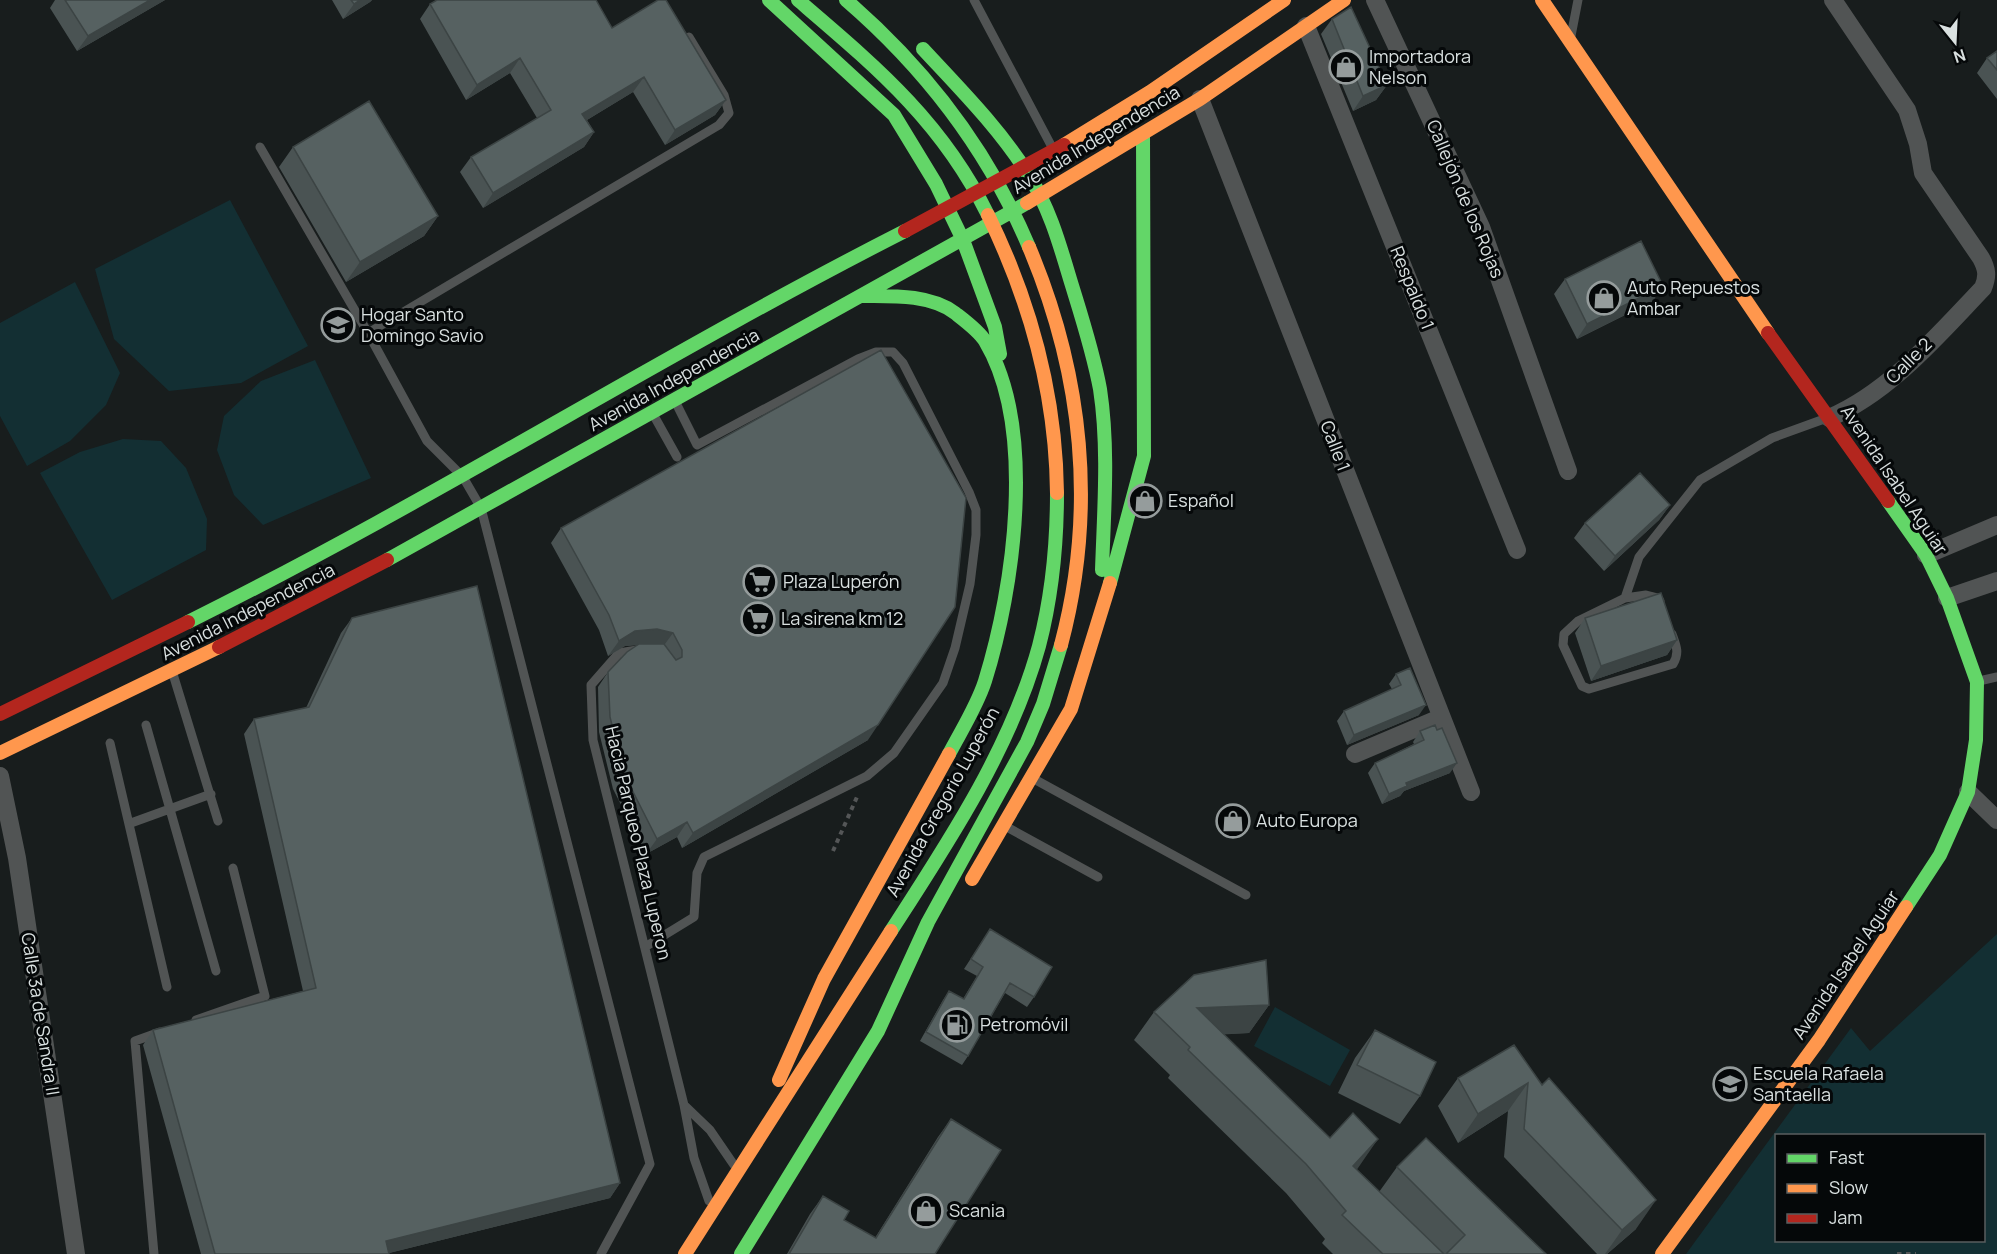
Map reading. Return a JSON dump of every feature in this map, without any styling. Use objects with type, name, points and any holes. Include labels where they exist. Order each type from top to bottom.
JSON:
[{"type":"main road","points":[[750,1146],[811,1004],[944,763],[985,681],[1005,603],[1015,526],[1015,471],[1006,391],[995,327],[963,240],[936,184],[894,115],[769,0]]},
{"type":"main road","points":[[846,0],[906,56],[953,113],[983,157],[1027,240],[1046,291],[1067,362],[1078,417],[1082,468],[1076,572],[1066,626],[1046,694],[1026,742],[928,922],[878,1031]]},
{"type":"main road","name":"Avenida Independencia","points":[[0,753],[172,671],[481,508],[963,240],[1143,135],[1200,99],[1344,0]]},
{"type":"main road","name":"Avenida Isabel Aguiar","points":[[1542,0],[1759,321],[1926,555],[1947,598],[1977,682],[1976,740],[1968,792],[1940,855],[1819,1040],[1662,1254]]},
{"type":"main road","name":"Avenida Independencia","points":[[0,714],[238,598],[463,477],[810,280],[1024,168],[1128,108],[1277,2]]},
{"type":"main road","name":"Avenida Gregorio Luperón","points":[[685,1254],[750,1146],[931,868],[1004,736],[1031,665],[1048,603],[1057,528],[1056,437],[1039,349],[1022,289],[982,202],[963,167],[890,81],[875,65],[802,3]]},
{"type":"main road","points":[[915,40],[964,93],[1024,168],[1040,195],[1059,242],[1084,324],[1102,405],[1104,518],[1099,626]]},
{"type":"main road","points":[[962,895],[1005,826],[1071,709],[1099,626],[1144,456],[1143,135]]},
{"type":"main road","points":[[862,296],[895,296],[925,300],[955,312],[979,334],[1006,391]]},
{"type":"main road","points":[[741,1254],[938,934]]},
{"type":"street","name":"Callejón de los Rojas","points":[[1376,0],[1481,227],[1568,471]]},
{"type":"street","name":"Calle 2","points":[[1829,418],[1856,406],[1879,391],[1983,288],[1987,278],[1986,268],[1981,258],[1923,173],[1918,144],[1907,110],[1833,0]]},
{"type":"street","name":"Respaldo 1","points":[[1306,26],[1517,550]]},
{"type":"street","name":"Calle 1","points":[[1200,99],[1440,718],[1471,792]]},
{"type":"street","points":[[1926,555],[1997,525]]},
{"type":"street","points":[[1947,598],[1997,581]]},
{"type":"street","points":[[1355,754],[1440,718]]},
{"type":"street","name":"Calle 3a de Sandra II","points":[[0,776],[17,858],[76,1254]]},
{"type":"street","points":[[1968,792],[1997,820]]},
{"type":"lane","points":[[974,0],[1054,151]]},
{"type":"lane","points":[[1570,43],[1577,1]]},
{"type":"lane","points":[[368,333],[719,125],[729,113],[724,95],[689,37]]},
{"type":"lane","points":[[260,147],[368,333],[426,441],[463,477],[481,508],[650,1164],[601,1254]]},
{"type":"lane","points":[[645,947],[694,916],[697,873],[704,857],[867,776],[894,753],[943,683],[955,648],[970,584],[976,534],[976,510],[969,492],[903,363],[893,352],[876,352],[858,358],[697,445],[675,401]]},
{"type":"lane","points":[[652,413],[677,457]]},
{"type":"lane","name":"Calle 2","points":[[1625,598],[1639,557],[1700,480],[1772,438],[1805,424],[1829,418]]},
{"type":"lane","points":[[1662,608],[1658,598],[1646,595],[1625,598],[1578,621],[1564,634],[1563,645],[1582,686],[1589,689],[1673,663],[1677,657],[1677,647],[1670,627]]},
{"type":"lane","name":"Hacia Parqueo Plaza Luperon","points":[[651,651],[643,649],[619,653],[591,685],[592,740],[684,1105],[694,1158],[712,1209]]},
{"type":"lane","points":[[172,671],[218,821]]},
{"type":"lane","points":[[1977,682],[1997,677]]},
{"type":"lane","points":[[146,725],[216,971]]},
{"type":"lane","points":[[110,743],[167,987]]},
{"type":"lane","points":[[1032,778],[1246,895]]},
{"type":"lane","points":[[130,823],[211,794]]},
{"type":"lane","points":[[1005,826],[1098,877]]},
{"type":"lane","points":[[189,1023],[265,996],[233,868]]},
{"type":"lane","points":[[154,1254],[135,1041],[167,1030]]},
{"type":"lane","points":[[684,1105],[710,1130],[736,1170]]},
{"type":"path","points":[[833,851],[867,776]]},
{"type":"path","points":[[1897,1254],[1916,1254]]},
{"type":"shaded area","points":[[230,200],[308,346],[241,383],[169,391],[114,339],[95,269]]},
{"type":"shaded area","points":[[75,282],[120,373],[106,405],[70,441],[27,466],[0,416],[0,323]]},
{"type":"shaded area","points":[[315,360],[371,478],[263,525],[234,495],[217,450],[224,416],[261,381]]},
{"type":"shaded area","points":[[123,439],[161,441],[186,468],[207,519],[206,550],[112,600],[40,473],[80,452]]},
{"type":"shaded area","points":[[1997,934],[1997,1254],[1686,1254],[1851,1028],[1870,1051]]},
{"type":"shaded area","points":[[1275,1007],[1350,1050],[1330,1086],[1254,1046]]},
{"type":"building","points":[[65,0],[150,0],[88,36]]},
{"type":"building","points":[[437,0],[596,0],[612,28],[658,0],[666,0],[726,100],[675,130],[644,77],[582,114],[594,132],[493,193],[471,157],[551,110],[520,58],[477,85],[430,4]]},
{"type":"building","points":[[1351,7],[1387,85],[1363,96],[1332,19]]},
{"type":"building","points":[[1997,51],[1997,70],[1987,58]]},
{"type":"building","points":[[369,101],[438,216],[360,262],[293,147]]},
{"type":"building","name":"Auto Repuestos Ambar","points":[[1641,241],[1663,286],[1587,324],[1565,279]]},
{"type":"building","name":"Plaza Luperón","points":[[881,350],[966,498],[955,607],[878,725],[693,833],[687,822],[657,839],[624,774],[610,717],[608,672],[627,652],[639,644],[664,644],[676,660],[682,657],[682,650],[673,633],[657,629],[635,631],[619,641],[609,615],[561,528]]},
{"type":"building","points":[[1640,473],[1670,505],[1615,556],[1585,523]]},
{"type":"building","points":[[477,586],[620,1183],[386,1241],[389,1254],[215,1254],[153,1030],[316,988],[254,719],[309,707],[352,618]]},
{"type":"building","points":[[1661,593],[1677,640],[1601,666],[1585,618]]},
{"type":"building","points":[[1410,668],[1426,705],[1354,735],[1344,711],[1401,685],[1396,674]]},
{"type":"building","points":[[1435,725],[1437,730],[1442,728],[1457,763],[1406,783],[1407,786],[1389,794],[1375,763],[1424,740],[1420,731]]},
{"type":"building","points":[[990,929],[1052,967],[1034,997],[1010,983],[968,1056],[926,1032],[949,991],[964,999],[983,967],[971,959]]},
{"type":"building","points":[[1266,960],[1269,1005],[1197,1008],[1330,1138],[1353,1113],[1378,1139],[1353,1166],[1444,1254],[1383,1254],[1342,1215],[1346,1211],[1306,1164],[1188,1050],[1190,1047],[1154,1012],[1194,975]]},
{"type":"building","points":[[1375,1030],[1436,1062],[1420,1096],[1357,1065]]},
{"type":"building","points":[[1514,1045],[1542,1085],[1549,1078],[1656,1200],[1622,1230],[1524,1129],[1528,1083],[1478,1114],[1458,1078]]},
{"type":"building","name":"Scania","points":[[951,1119],[1001,1150],[935,1254],[789,1254],[823,1196],[849,1211],[844,1220],[876,1238]]},
{"type":"building","points":[[1426,1138],[1546,1254],[1446,1254],[1465,1235],[1397,1167]]},
{"type":"traffic: fast","points":[[769,0],[894,115],[936,184],[963,240],[995,327],[1000,354]]},
{"type":"traffic: fast","points":[[798,0],[880,72],[928,123],[970,181],[988,215]]},
{"type":"traffic: fast","points":[[846,0],[903,54],[952,113],[994,177],[1029,247]]},
{"type":"traffic: fast","points":[[923,49],[978,109],[1017,157],[1042,199],[1057,238],[1094,361],[1103,411],[1105,502],[1102,570]]},
{"type":"traffic: fast","points":[[1110,583],[1144,456],[1143,135]]},
{"type":"traffic: fast","points":[[387,560],[1027,203]]},
{"type":"traffic: fast","points":[[188,622],[369,527],[725,327],[905,231]]},
{"type":"traffic: fast","points":[[862,296],[922,299],[945,307],[967,322],[985,341],[1001,377],[1011,418],[1015,462],[1015,509],[1005,601],[982,690],[949,754]]},
{"type":"traffic: fast","points":[[891,931],[976,794],[995,758],[1027,684],[1044,627],[1050,589],[1055,551],[1057,493]]},
{"type":"traffic: fast","points":[[1888,501],[1926,555],[1947,598],[1977,682],[1976,740],[1968,792],[1940,855],[1906,907]]},
{"type":"traffic: fast","points":[[741,1254],[878,1031],[928,922],[1027,742],[1043,704],[1061,645]]},
{"type":"traffic: slow","points":[[1064,145],[1150,92],[1284,0]]},
{"type":"traffic: slow","points":[[1027,203],[1200,99],[1344,0]]},
{"type":"traffic: slow","points":[[1542,0],[1768,333]]},
{"type":"traffic: slow","points":[[988,215],[1016,281],[1038,350],[1052,421],[1057,493]]},
{"type":"traffic: slow","points":[[1029,247],[1062,344],[1079,443],[1081,493],[1079,544],[1072,594],[1061,645]]},
{"type":"traffic: slow","points":[[972,879],[1071,709],[1110,583]]},
{"type":"traffic: slow","points":[[0,753],[219,647]]},
{"type":"traffic: slow","points":[[779,1080],[824,979],[949,754]]},
{"type":"traffic: slow","points":[[1662,1254],[1819,1040],[1906,907]]},
{"type":"traffic: slow","points":[[685,1254],[891,931]]},
{"type":"traffic: jam","points":[[905,231],[1064,145]]},
{"type":"traffic: jam","points":[[1768,333],[1888,501]]},
{"type":"traffic: jam","points":[[219,647],[387,560]]},
{"type":"traffic: jam","points":[[0,714],[188,622]]},
{"type":"place","name":"Importadora Nelson","points":[[1346,67]]},
{"type":"place","name":"Auto Repuestos Ambar","points":[[1604,298]]},
{"type":"place","name":"Hogar Santo Domingo Savio","points":[[338,325]]},
{"type":"place","name":"Español","points":[[1145,501]]},
{"type":"place","name":"Plaza Luperón","points":[[760,582]]},
{"type":"place","name":"La sirena km 12","points":[[758,619]]},
{"type":"place","name":"Auto Europa","points":[[1233,821]]},
{"type":"place","name":"Petromóvil","points":[[957,1025]]},
{"type":"place","name":"Escuela Rafaela Santaella","points":[[1730,1084]]},
{"type":"place","name":"Scania","points":[[926,1211]]}]
